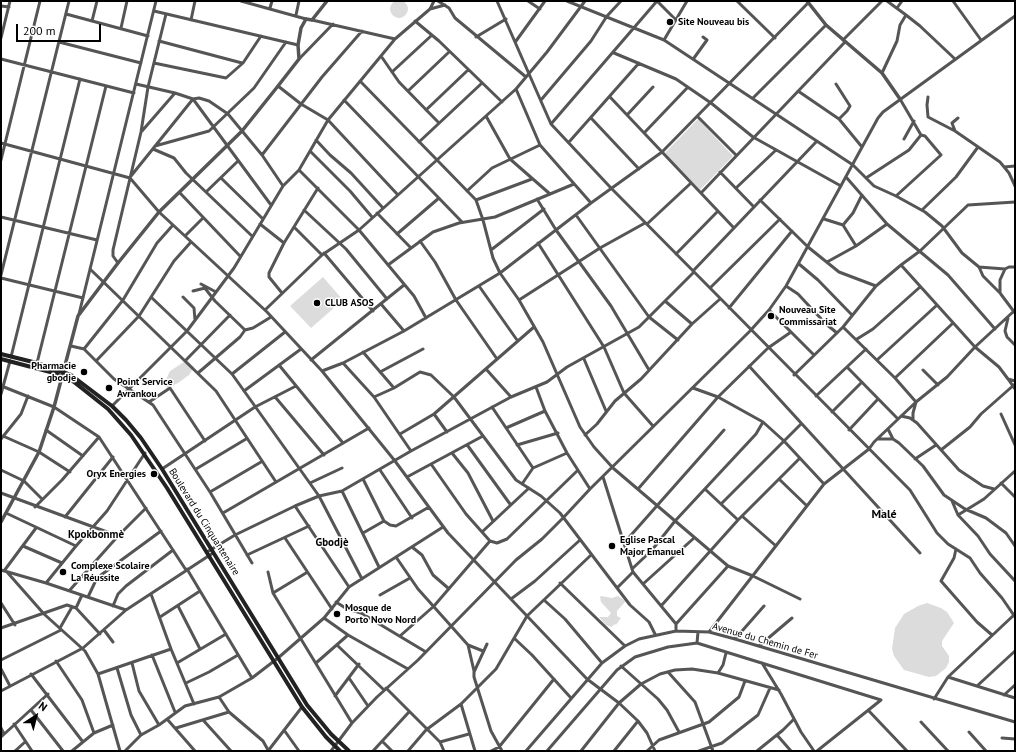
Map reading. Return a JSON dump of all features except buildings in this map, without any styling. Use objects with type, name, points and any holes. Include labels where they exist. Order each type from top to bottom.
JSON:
[{"type":"main road","name":"Boulevard du Cinquantenaire","points":[[1,354],[10,359],[63,374],[108,409],[131,435],[145,453],[311,710],[338,742],[349,751]]},
{"type":"main road","name":"Boulevard du Cinquantenaire","points":[[1,359],[37,363],[80,380],[112,406],[141,438],[162,469],[274,662],[302,707],[334,746],[340,751]]},
{"type":"street","points":[[1,38],[10,1]]},
{"type":"street","points":[[1,160],[3,143],[40,1]]},
{"type":"street","points":[[70,1],[1,277],[83,298]]},
{"type":"street","points":[[92,21],[97,1]]},
{"type":"street","points":[[120,28],[127,1]]},
{"type":"street","points":[[1,522],[39,452],[54,406],[71,346],[156,1]]},
{"type":"street","points":[[191,20],[195,1]]},
{"type":"street","points":[[241,1],[306,19],[395,39]]},
{"type":"street","points":[[270,8],[272,1]]},
{"type":"street","points":[[296,15],[299,1]]},
{"type":"street","points":[[312,20],[327,1]]},
{"type":"street","points":[[430,9],[434,1]]},
{"type":"street","points":[[438,1],[449,8],[455,18],[476,37],[526,77]]},
{"type":"street","points":[[497,1],[516,41],[551,124],[611,188],[720,298],[750,331],[910,490],[937,533],[956,549],[970,558],[1002,598],[1014,616],[948,677],[934,699]]},
{"type":"street","points":[[528,1],[540,9]]},
{"type":"street","points":[[516,41],[545,1]]},
{"type":"street","points":[[567,1],[664,40],[694,58],[853,165],[878,188],[922,210],[944,229],[962,253],[979,267],[983,276],[1000,293],[1014,312],[1008,316],[938,385],[916,402],[888,428],[868,449],[824,484],[709,632]]},
{"type":"street","points":[[265,310],[323,254],[359,230],[516,89],[585,1]]},
{"type":"street","points":[[541,100],[591,41],[607,16],[621,1]]},
{"type":"street","points":[[551,124],[636,28],[657,1],[676,20]]},
{"type":"street","points":[[664,40],[687,1]]},
{"type":"street","points":[[737,1],[775,38]]},
{"type":"street","points":[[701,193],[882,1]]},
{"type":"street","points":[[887,1],[920,26],[955,59]]},
{"type":"street","points":[[897,8],[902,1]]},
{"type":"street","points":[[953,1],[982,40]]},
{"type":"street","points":[[322,371],[343,363],[404,331],[500,273],[611,188],[662,152],[775,38],[808,2],[826,25],[882,73],[914,121],[921,135],[925,136],[941,155],[896,196]]},
{"type":"street","points":[[112,406],[187,331],[228,276],[283,186],[299,170],[328,120],[344,100],[395,39],[430,9],[445,5]]},
{"type":"street","points":[[1,6],[9,7]]},
{"type":"street","points":[[154,11],[298,45]]},
{"type":"street","points":[[66,14],[148,36]]},
{"type":"street","points":[[118,263],[113,256],[113,250],[141,132],[148,87],[166,14]]},
{"type":"street","points":[[882,73],[897,41],[898,31],[906,15]]},
{"type":"street","points":[[331,751],[352,723],[368,706],[426,652],[516,560],[542,540],[653,426],[750,331],[769,310],[799,264],[878,118],[900,99],[1015,16]]},
{"type":"street","points":[[299,59],[298,45],[301,28],[306,19]]},
{"type":"street","points":[[476,37],[506,19]]},
{"type":"street","points":[[415,21],[432,35],[502,102]]},
{"type":"street","points":[[78,316],[159,212],[242,131],[299,59],[333,24]]},
{"type":"street","points":[[753,98],[826,25]]},
{"type":"street","points":[[262,155],[301,104],[362,31]]},
{"type":"street","points":[[392,72],[432,35]]},
{"type":"street","points":[[154,63],[226,78],[243,63],[261,36]]},
{"type":"street","points":[[694,58],[707,40],[703,37]]},
{"type":"street","points":[[159,41],[243,63]]},
{"type":"street","points":[[59,42],[141,63]]},
{"type":"street","points":[[154,148],[203,134],[213,128],[254,88],[286,42]]},
{"type":"street","points":[[408,91],[449,52]]},
{"type":"street","points":[[614,53],[676,79],[711,103],[753,137],[841,186]]},
{"type":"street","points":[[381,56],[408,91],[439,123]]},
{"type":"street","points":[[1,59],[134,93]]},
{"type":"street","points":[[569,142],[639,63]]},
{"type":"street","points":[[426,110],[468,70]]},
{"type":"street","points":[[1,394],[4,387],[59,158],[80,79]]},
{"type":"street","points":[[360,81],[476,200],[484,220],[490,250],[500,273],[519,300],[543,342],[585,435],[613,468],[728,566],[753,576],[800,599]]},
{"type":"street","points":[[419,142],[482,83]]},
{"type":"street","points":[[136,84],[175,93],[193,99],[204,99],[228,114],[262,155],[283,186]]},
{"type":"street","points":[[836,84],[850,106],[839,119]]},
{"type":"street","points":[[37,363],[106,86]]},
{"type":"street","points":[[278,86],[301,104],[328,120],[398,195]]},
{"type":"street","points":[[627,115],[653,87]]},
{"type":"street","points":[[645,132],[688,87]]},
{"type":"street","points":[[516,89],[540,145],[591,203]]},
{"type":"street","points":[[798,91],[839,119],[862,147]]},
{"type":"street","points":[[141,132],[175,93]]},
{"type":"street","points":[[610,97],[645,132],[734,228]]},
{"type":"street","points":[[928,97],[928,117],[955,131],[1004,167],[1015,186]]},
{"type":"street","points":[[193,99],[271,205]]},
{"type":"street","points":[[130,178],[193,99]]},
{"type":"street","points":[[344,100],[462,222]]},
{"type":"street","points":[[486,116],[510,159],[550,194]]},
{"type":"street","points":[[698,117],[736,156]]},
{"type":"street","points":[[591,118],[639,168]]},
{"type":"street","points":[[955,131],[952,123],[958,118]]},
{"type":"street","points":[[904,139],[914,121]]},
{"type":"street","points":[[866,178],[909,150],[921,135]]},
{"type":"street","points":[[316,140],[330,155],[351,173],[383,208]]},
{"type":"street","points":[[1,691],[83,648],[126,610],[187,570],[235,535],[319,496],[342,491],[492,407],[511,397],[536,387],[557,375],[567,367],[628,334],[650,317],[817,141]]},
{"type":"street","points":[[3,143],[114,172],[130,178],[159,212],[265,310],[301,348],[322,371],[395,460],[443,527],[587,680],[619,703],[638,721],[653,745],[655,751]]},
{"type":"street","points":[[467,191],[492,168],[540,145]]},
{"type":"street","points":[[922,210],[956,178],[978,147]]},
{"type":"street","points":[[154,148],[172,157],[252,236]]},
{"type":"street","points":[[736,188],[776,150]]},
{"type":"street","points":[[310,151],[350,191],[372,217]]},
{"type":"street","points":[[206,192],[238,161]]},
{"type":"street","points":[[1004,167],[1015,166]]},
{"type":"street","points":[[299,170],[359,230],[414,296],[426,318]]},
{"type":"street","points":[[720,172],[754,207]]},
{"type":"street","points":[[846,177],[887,224],[948,276],[995,329]]},
{"type":"street","points":[[221,178],[263,219]]},
{"type":"street","points":[[476,200],[532,179]]},
{"type":"street","points":[[519,300],[600,248],[646,224],[691,183]]},
{"type":"street","points":[[388,265],[410,247],[433,232],[462,222],[484,220],[495,217],[574,184]]},
{"type":"street","points":[[282,293],[268,275],[284,243],[318,188]]},
{"type":"street","points":[[180,193],[240,256]]},
{"type":"street","points":[[843,226],[853,213],[862,195]]},
{"type":"street","points":[[397,234],[439,198]]},
{"type":"street","points":[[538,199],[556,230],[611,306],[649,370]]},
{"type":"street","points":[[760,200],[827,262],[845,275],[876,286]]},
{"type":"street","points":[[794,374],[843,326],[876,286],[920,251],[968,205],[1015,202]]},
{"type":"street","points":[[490,250],[544,209]]},
{"type":"street","points":[[304,210],[346,249],[387,299]]},
{"type":"street","points":[[676,254],[718,211]]},
{"type":"street","points":[[377,214],[410,247]]},
{"type":"street","points":[[576,215],[650,317],[678,340]]},
{"type":"street","points":[[1,217],[97,240]]},
{"type":"street","points":[[185,236],[203,218]]},
{"type":"street","points":[[710,288],[780,219]]},
{"type":"street","points":[[824,219],[843,226],[856,246]]},
{"type":"street","points":[[260,224],[284,243]]},
{"type":"street","points":[[827,262],[856,246],[887,224]]},
{"type":"street","points":[[84,349],[123,300],[157,243],[173,225]]},
{"type":"street","points":[[294,227],[323,254],[373,311]]},
{"type":"street","points":[[729,308],[792,231]]},
{"type":"street","points":[[420,241],[435,262],[456,300],[497,359]]},
{"type":"street","points":[[97,360],[139,316],[152,298],[157,286],[174,261],[191,242]]},
{"type":"street","points":[[538,243],[604,347],[624,393],[653,426]]},
{"type":"street","points":[[799,264],[818,280],[852,315]]},
{"type":"street","points":[[901,265],[975,348],[999,367],[1014,387],[970,427],[941,450]]},
{"type":"street","points":[[979,267],[1005,269],[1009,266],[1015,267]]},
{"type":"street","points":[[90,269],[216,391],[261,462],[276,482]]},
{"type":"street","points":[[1000,293],[1000,280],[1005,269]]},
{"type":"street","points":[[311,360],[404,285]]},
{"type":"street","points":[[204,286],[216,292]]},
{"type":"street","points":[[193,292],[204,286]]},
{"type":"street","points":[[204,286],[212,297],[245,330]]},
{"type":"street","points":[[479,286],[518,340]]},
{"type":"street","points":[[786,286],[798,294],[826,324],[837,332]]},
{"type":"street","points":[[857,339],[873,329],[920,287]]},
{"type":"street","points":[[183,297],[194,308],[195,320]]},
{"type":"street","points":[[152,298],[232,374],[319,496],[362,579]]},
{"type":"street","points":[[585,435],[597,424],[606,411],[649,370],[692,324],[720,298]]},
{"type":"street","points":[[665,301],[692,324]]},
{"type":"street","points":[[381,304],[404,331]]},
{"type":"street","points":[[876,360],[937,305]]},
{"type":"street","points":[[769,310],[814,355]]},
{"type":"street","points":[[186,361],[230,315]]},
{"type":"street","points":[[1008,316],[1005,331],[1007,337],[1015,345]]},
{"type":"street","points":[[198,373],[240,337],[245,330],[253,328],[271,317]]},
{"type":"street","points":[[895,378],[953,323]]},
{"type":"street","points":[[843,326],[895,378],[916,402]]},
{"type":"street","points":[[400,434],[434,414],[534,327]]},
{"type":"street","points":[[232,374],[286,332]]},
{"type":"street","points":[[638,489],[718,397],[768,348],[791,332]]},
{"type":"street","points":[[71,346],[84,349],[97,360],[109,375],[149,402],[186,454],[252,563]]},
{"type":"street","points":[[244,391],[301,348]]},
{"type":"street","points":[[380,372],[423,349]]},
{"type":"street","points":[[816,396],[866,349]]},
{"type":"street","points":[[363,352],[394,388]]},
{"type":"street","points":[[584,359],[606,411]]},
{"type":"street","points":[[343,363],[374,397],[411,451]]},
{"type":"street","points":[[279,365],[343,444]]},
{"type":"street","points":[[749,366],[920,553]]},
{"type":"street","points":[[847,368],[878,399],[900,418],[913,420],[959,470],[969,478],[994,489]]},
{"type":"street","points":[[486,369],[511,397]]},
{"type":"street","points":[[923,370],[938,385]]},
{"type":"street","points":[[374,397],[394,388],[416,374],[425,372],[454,397],[511,474],[522,484],[547,501],[563,518],[630,605],[649,622],[655,634]]},
{"type":"street","points":[[1008,379],[1015,380]]},
{"type":"street","points":[[832,412],[862,382]]},
{"type":"street","points":[[162,469],[255,407],[276,398],[296,386]]},
{"type":"street","points":[[4,387],[54,406],[99,437],[187,570],[252,678]]},
{"type":"street","points":[[536,387],[545,411],[558,433],[567,453],[590,490]]},
{"type":"street","points":[[149,402],[170,388],[205,441]]},
{"type":"street","points":[[693,388],[718,397],[763,422],[784,441],[824,484]]},
{"type":"street","points":[[28,396],[21,414],[2,438],[39,452],[70,472]]},
{"type":"street","points":[[276,398],[324,455]]},
{"type":"street","points":[[849,430],[878,399]]},
{"type":"street","points":[[913,420],[916,402]]},
{"type":"street","points":[[492,407],[533,468]]},
{"type":"street","points":[[506,428],[545,411]]},
{"type":"street","points":[[434,414],[447,432]]},
{"type":"street","points":[[1001,414],[1015,445]]},
{"type":"street","points":[[617,588],[652,550],[675,521],[706,490],[756,434],[763,422]]},
{"type":"street","points":[[721,504],[801,424]]},
{"type":"street","points":[[223,513],[369,428]]},
{"type":"street","points":[[888,428],[893,439],[904,447],[915,459],[941,492],[965,510],[986,518],[1006,533],[1015,546]]},
{"type":"street","points":[[46,430],[83,456]]},
{"type":"street","points":[[624,543],[656,505],[724,430]]},
{"type":"street","points":[[517,445],[558,433]]},
{"type":"street","points":[[407,477],[468,446],[483,436]]},
{"type":"street","points":[[35,507],[70,472],[99,437]]},
{"type":"street","points":[[196,470],[246,439]]},
{"type":"street","points":[[877,439],[893,439]]},
{"type":"street","points":[[915,459],[936,445]]},
{"type":"street","points":[[468,446],[510,504]]},
{"type":"street","points":[[46,583],[76,546],[107,512],[145,453]]},
{"type":"street","points":[[452,453],[468,473],[493,521]]},
{"type":"street","points":[[522,484],[533,468],[567,453]]},
{"type":"street","points":[[65,517],[113,457]]},
{"type":"street","points":[[662,606],[738,520],[800,458]]},
{"type":"street","points":[[210,492],[261,462]]},
{"type":"street","points":[[431,464],[466,514],[490,541],[503,542],[577,471]]},
{"type":"street","points":[[310,483],[342,468]]},
{"type":"street","points":[[1,470],[24,481],[42,499]]},
{"type":"street","points":[[380,470],[412,518]]},
{"type":"street","points":[[958,515],[984,499],[1015,471]]},
{"type":"street","points":[[603,477],[632,570],[676,624],[676,631]]},
{"type":"street","points":[[363,479],[384,521],[390,525],[396,526],[429,507]]},
{"type":"street","points":[[779,479],[807,506]]},
{"type":"street","points":[[1001,483],[1015,497]]},
{"type":"street","points":[[482,532],[510,504],[529,488]]},
{"type":"street","points":[[706,490],[738,520]]},
{"type":"street","points":[[342,491],[379,568]]},
{"type":"street","points":[[1,493],[35,507],[118,536]]},
{"type":"street","points":[[952,501],[958,515],[978,536],[990,554],[1015,581]]},
{"type":"street","points":[[295,506],[348,587]]},
{"type":"street","points":[[69,590],[118,536],[146,508]]},
{"type":"street","points":[[6,514],[76,546]]},
{"type":"street","points":[[742,516],[776,546]]},
{"type":"street","points":[[363,533],[384,521]]},
{"type":"street","points":[[247,555],[309,526]]},
{"type":"street","points":[[125,751],[140,735],[159,725],[176,712],[194,704],[219,696],[252,678],[274,662],[324,618],[348,587],[443,527]]},
{"type":"street","points":[[4,571],[36,528]]},
{"type":"street","points":[[88,597],[96,580],[101,575],[160,531]]},
{"type":"street","points":[[285,538],[306,572],[332,609]]},
{"type":"street","points":[[643,584],[694,538]]},
{"type":"street","points":[[511,599],[535,581],[580,540]]},
{"type":"street","points":[[400,636],[434,606],[490,541]]},
{"type":"street","points":[[23,546],[62,563]]},
{"type":"street","points":[[412,547],[422,555],[433,575],[448,588]]},
{"type":"street","points":[[956,549],[954,558],[941,581],[977,622],[992,635]]},
{"type":"street","points":[[113,606],[118,594],[126,586],[173,550]]},
{"type":"street","points":[[408,751],[426,730],[461,704],[496,669],[515,639],[527,616],[590,555]]},
{"type":"street","points":[[396,557],[410,578],[468,646],[478,688],[492,731],[502,751]]},
{"type":"street","points":[[676,624],[728,566]]},
{"type":"street","points":[[4,571],[69,590],[126,610]]},
{"type":"street","points":[[4,571],[44,614],[83,648],[98,674],[120,751]]},
{"type":"street","points":[[268,572],[273,593],[352,723]]},
{"type":"street","points":[[273,593],[306,572]]},
{"type":"street","points":[[380,595],[410,578]]},
{"type":"street","points":[[560,583],[625,646]]},
{"type":"street","points":[[160,618],[200,591]]},
{"type":"street","points":[[151,594],[171,649],[194,704]]},
{"type":"street","points":[[1,660],[60,629],[82,595]]},
{"type":"street","points":[[544,600],[565,619],[602,663]]},
{"type":"street","points":[[336,602],[347,609],[361,613],[426,652]]},
{"type":"street","points":[[1,604],[15,625]]},
{"type":"street","points":[[1,628],[15,625],[62,606],[74,607],[100,634]]},
{"type":"street","points":[[178,606],[200,649]]},
{"type":"street","points":[[735,639],[764,606]]},
{"type":"street","points":[[324,618],[348,635],[408,669]]},
{"type":"street","points":[[759,646],[792,618]]},
{"type":"street","points":[[104,630],[113,642]]},
{"type":"street","name":"Avenue du Chemin de Fer","points":[[526,751],[602,663],[625,646],[655,634],[676,631],[709,632],[1015,722]]},
{"type":"street","points":[[697,643],[698,632]]},
{"type":"street","points":[[177,664],[226,634]]},
{"type":"street","points":[[316,663],[338,646],[348,635]]},
{"type":"street","points":[[515,639],[571,698]]},
{"type":"street","points":[[547,751],[599,689],[621,666],[635,658],[668,646],[697,643],[881,700],[815,751],[794,719],[779,690],[762,664]]},
{"type":"street","points":[[474,672],[487,644]]},
{"type":"street","points":[[338,646],[359,664],[440,742],[444,751]]},
{"type":"street","points":[[468,646],[483,651]]},
{"type":"street","points":[[98,674],[171,649]]},
{"type":"street","points":[[977,686],[1015,651]]},
{"type":"street","points":[[718,673],[723,665],[726,653]]},
{"type":"street","points":[[152,655],[176,712]]},
{"type":"street","points":[[186,684],[238,655]]},
{"type":"street","points":[[56,661],[82,700],[94,733]]},
{"type":"street","points":[[132,663],[139,691],[159,725]]},
{"type":"street","points":[[335,696],[359,664]]},
{"type":"street","points":[[621,666],[667,710],[679,732]]},
{"type":"street","points":[[117,668],[131,715],[140,735]]},
{"type":"street","points":[[1,669],[10,686]]},
{"type":"street","points":[[581,751],[619,703],[641,684],[652,677],[668,672],[692,669],[718,673],[779,690]]},
{"type":"street","points":[[668,672],[695,702],[712,749]]},
{"type":"street","points":[[31,674],[48,694],[83,742]]},
{"type":"street","points":[[948,677],[1015,698]]},
{"type":"street","points":[[349,678],[368,706]]},
{"type":"street","points":[[491,751],[499,747],[554,679]]},
{"type":"street","points":[[647,751],[659,740],[709,722],[738,697],[745,681]]},
{"type":"street","points":[[1004,695],[1015,685]]},
{"type":"street","points":[[699,751],[712,749],[728,739],[758,715],[770,688]]},
{"type":"street","points":[[2,735],[48,694]]},
{"type":"street","points":[[219,696],[229,712],[263,741],[268,751],[302,707]]},
{"type":"street","points":[[461,704],[475,751]]},
{"type":"street","points":[[31,710],[63,751]]},
{"type":"street","points":[[868,710],[907,751]]},
{"type":"street","points":[[176,728],[229,712]]},
{"type":"street","points":[[373,751],[409,712]]},
{"type":"street","points":[[167,719],[193,750]]},
{"type":"street","points":[[757,751],[794,719]]},
{"type":"street","points":[[203,720],[231,751]]},
{"type":"street","points":[[614,751],[638,721]]},
{"type":"street","points":[[921,722],[948,751]]},
{"type":"street","points":[[14,724],[32,751]]},
{"type":"street","points":[[72,751],[94,733],[113,725]]},
{"type":"street","points":[[1,728],[2,735]]},
{"type":"street","points":[[284,730],[298,750]]},
{"type":"street","points":[[969,732],[986,751]]},
{"type":"street","points":[[440,742],[470,734]]},
{"type":"street","points":[[777,735],[791,751]]},
{"type":"street","points":[[1002,738],[1015,739]]},
{"type":"street","points":[[15,751],[25,742]]},
{"type":"street","points":[[382,742],[392,751]]},
{"type":"shaded area","points":[[395,0],[403,0],[408,5],[406,16],[403,18],[395,18],[390,13],[390,5]]},
{"type":"shaded area","points":[[698,119],[733,156],[700,190],[665,153]]},
{"type":"shaded area","name":"CLUB ASOS","points":[[323,277],[343,300],[311,328],[290,306]]},
{"type":"shaded area","points":[[187,360],[194,367],[189,375],[178,383],[167,388],[164,384],[170,371]]},
{"type":"shaded area","points":[[601,596],[612,598],[618,596],[624,600],[625,602],[617,611],[617,616],[621,618],[616,625],[615,624],[611,627],[606,625],[599,617],[608,617],[611,613],[601,602]]},
{"type":"shaded area","points":[[927,603],[947,612],[954,623],[942,641],[942,646],[949,656],[949,662],[946,668],[936,676],[929,677],[904,670],[894,656],[892,649],[895,628],[904,614]]},
{"type":"place","name":"Site Nouveau bis","points":[[670,22]]},
{"type":"place","name":"CLUB ASOS","points":[[317,303]]},
{"type":"place","name":"Nouveau Site Commissariat","points":[[771,316]]},
{"type":"place","name":"Pharmacie gbodje","points":[[84,372]]},
{"type":"place","name":"Point Service Avrankou","points":[[109,388]]},
{"type":"place","name":"Oryx Energies","points":[[154,474]]},
{"type":"place","name":"Eglise Pascal Major Emanuel","points":[[612,546]]},
{"type":"place","name":"Complexe Scolaire La Réussite","points":[[63,572]]},
{"type":"place","name":"Mosque de Porto Novo Nord","points":[[337,614]]},
{"type":"district","name":"Malé","points":[[884,515]]},
{"type":"district","name":"Kpokbonmè","points":[[96,535]]},
{"type":"district","name":"Gbodjè","points":[[332,543]]}]
